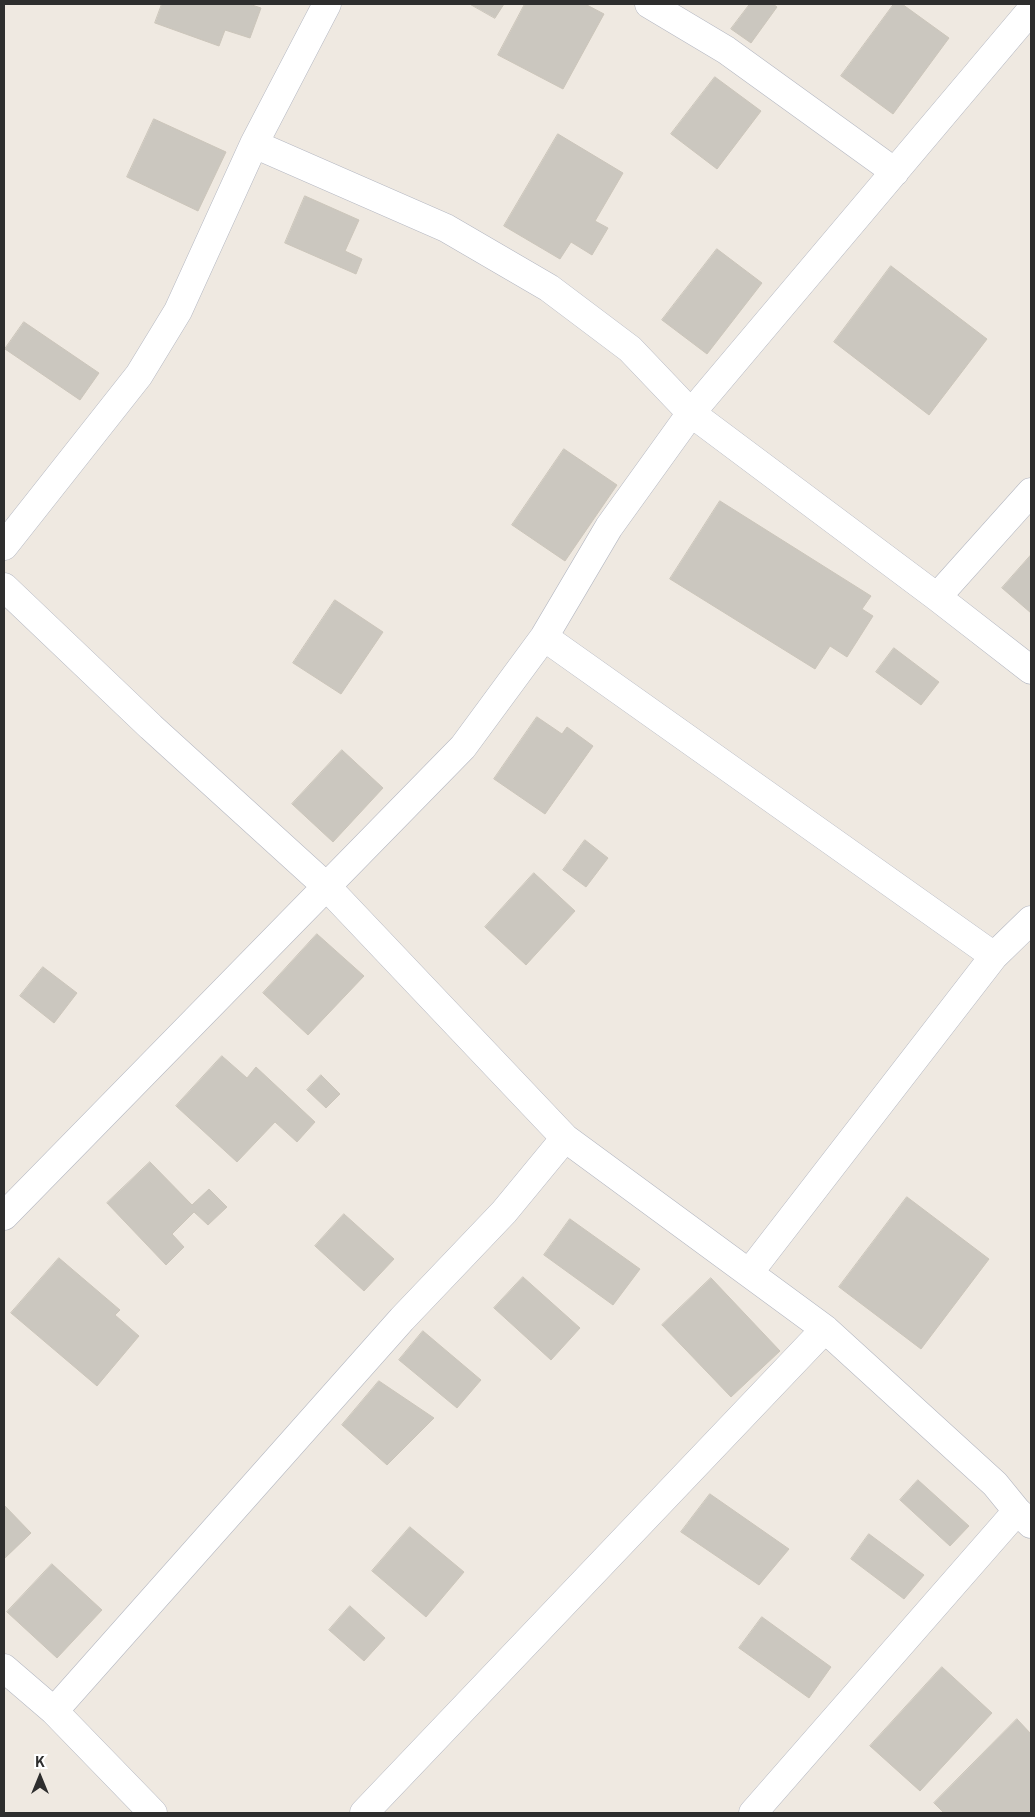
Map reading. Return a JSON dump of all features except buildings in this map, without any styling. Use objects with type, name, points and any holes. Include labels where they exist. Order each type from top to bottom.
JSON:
[{"type":"street","points":[[4,546],[138,375],[178,311],[254,144],[327,4]]},
{"type":"street","points":[[649,4],[726,50],[895,172]]},
{"type":"street","points":[[4,1216],[463,747],[544,637],[609,527],[691,413],[1031,10]]},
{"type":"street","points":[[254,144],[446,228],[549,288],[630,349],[691,413],[937,597],[1031,670]]},
{"type":"street","points":[[937,597],[1031,492]]},
{"type":"street","points":[[4,587],[151,727],[327,887],[565,1138],[825,1329],[995,1484],[1024,1518],[753,1813]]},
{"type":"street","points":[[544,637],[994,956]]},
{"type":"street","points":[[749,1273],[994,956],[1031,920]]},
{"type":"street","points":[[54,1710],[402,1319],[504,1212],[565,1138]]},
{"type":"street","points":[[364,1813],[825,1329]]},
{"type":"street","points":[[9,1683],[54,1710],[154,1813]]}]
